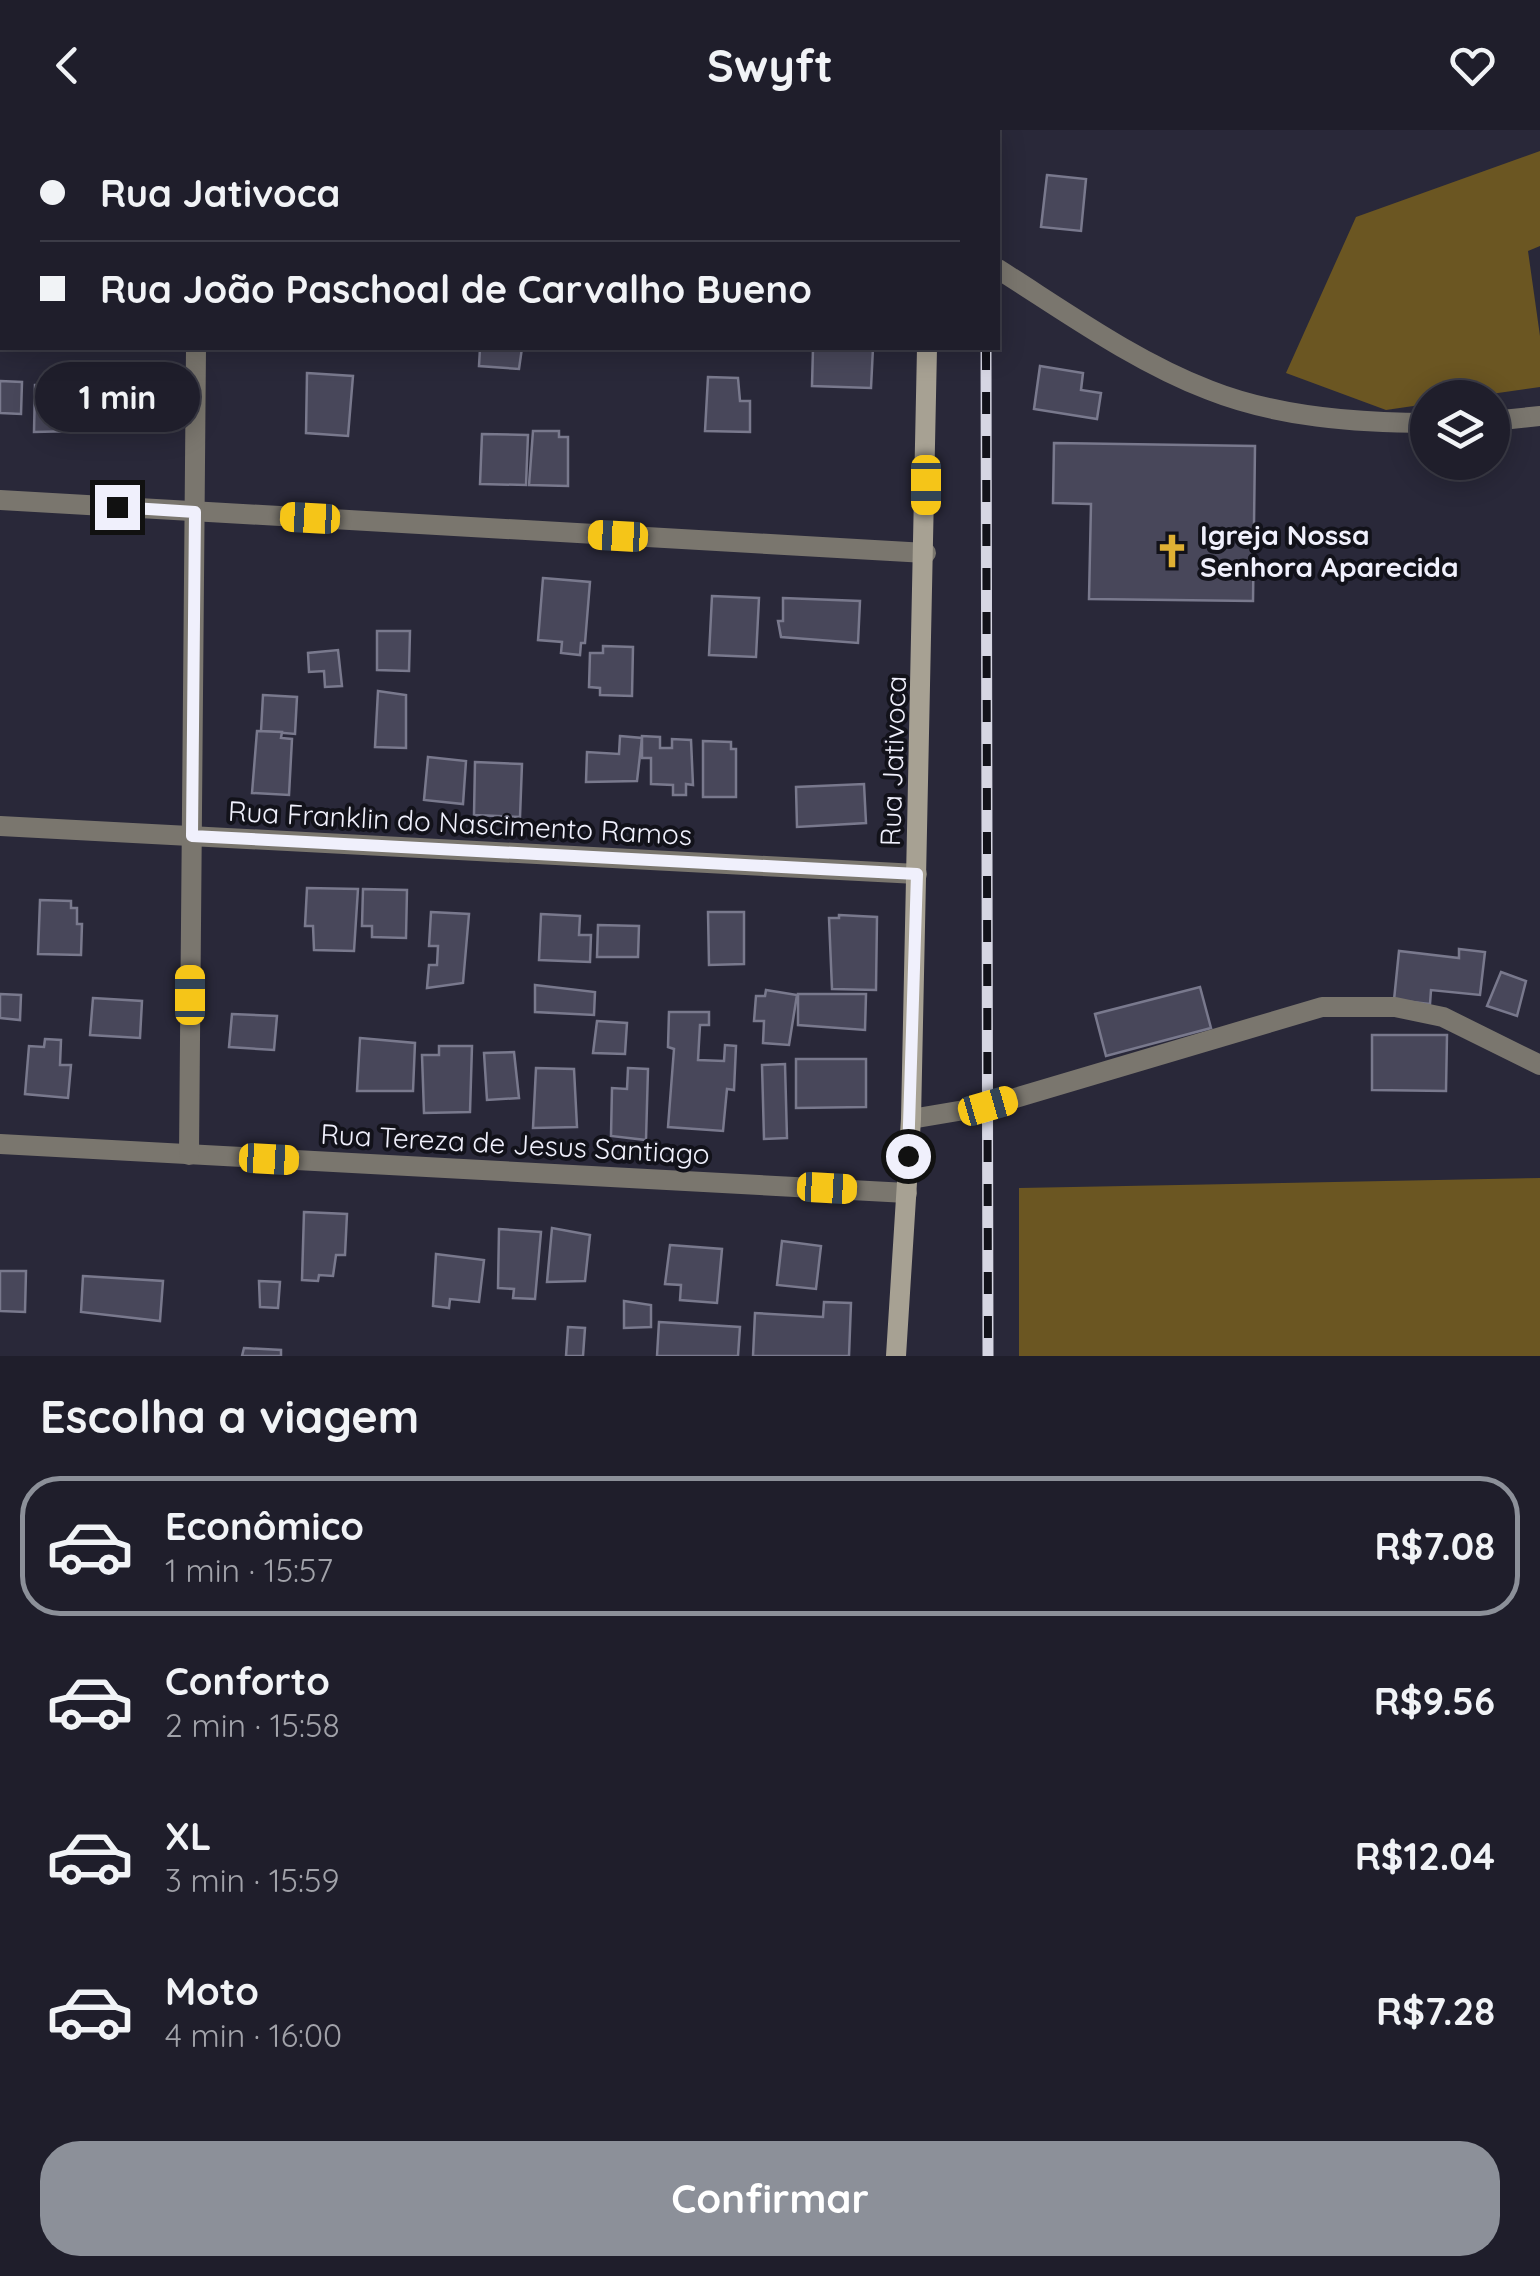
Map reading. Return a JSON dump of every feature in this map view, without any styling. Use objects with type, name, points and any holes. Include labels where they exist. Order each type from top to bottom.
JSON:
[{"type":"street","points":[[1000,270],[1121,346],[1211,391],[1356,423],[1410,423]]},
{"type":"street","points":[[189,1154],[196,350]]},
{"type":"street","name":"Rua Jativoca","points":[[896,1356],[910,1119],[926,553],[927,350]]},
{"type":"street","points":[[1510,418],[1540,416]]},
{"type":"street","points":[[0,500],[926,553]]},
{"type":"street","name":"Rua Franklin do Nascimento Ramos","points":[[0,826],[917,874]]},
{"type":"street","points":[[910,1119],[988,1106],[1322,1008],[1395,1008],[1443,1017],[1540,1064]]},
{"type":"street","name":"Rua Tereza de Jesus Santiago","points":[[0,1144],[906,1193]]},
{"type":"shaded area","points":[[1540,151],[1540,246],[1528,251],[1540,336],[1540,387],[1510,391],[1510,380],[1410,380],[1410,406],[1386,410],[1286,373],[1356,217]]},
{"type":"shaded area","points":[[1540,1178],[1540,1356],[1019,1356],[1019,1188]]},
{"type":"building","points":[[1047,175],[1086,179],[1081,231],[1041,227]]},
{"type":"building","points":[[480,350],[522,350],[519,369],[479,366]]},
{"type":"building","points":[[813,350],[873,350],[871,388],[812,386]]},
{"type":"building","points":[[1040,366],[1083,373],[1081,390],[1101,393],[1097,419],[1034,409]]},
{"type":"building","points":[[307,373],[353,376],[348,436],[306,433]]},
{"type":"building","points":[[708,377],[738,378],[740,401],[750,401],[750,432],[705,431]]},
{"type":"building","points":[[0,381],[22,382],[21,414],[0,413]]},
{"type":"building","points":[[35,385],[67,385],[67,397],[77,397],[77,431],[34,432]]},
{"type":"building","points":[[533,431],[559,431],[559,437],[568,437],[568,486],[529,485]]},
{"type":"building","points":[[482,434],[528,435],[526,485],[480,484]]},
{"type":"building","name":"Igreja Nossa Senhora Aparecida","points":[[1054,443],[1255,446],[1253,601],[1089,599],[1091,504],[1053,503]]},
{"type":"building","points":[[543,578],[590,582],[585,643],[581,643],[580,655],[561,653],[562,642],[538,640]]},
{"type":"building","points":[[712,596],[759,598],[756,657],[709,655]]},
{"type":"building","points":[[783,598],[860,601],[858,643],[781,637],[778,621],[783,621]]},
{"type":"building","points":[[377,631],[410,631],[409,671],[377,670]]},
{"type":"building","points":[[603,646],[633,647],[632,696],[600,695],[600,688],[589,687],[590,653],[603,653]]},
{"type":"building","points":[[338,650],[342,686],[325,687],[324,671],[309,672],[308,653]]},
{"type":"building","points":[[378,691],[406,695],[406,748],[375,747]]},
{"type":"building","points":[[263,695],[297,697],[295,734],[261,731]]},
{"type":"building","points":[[257,731],[282,732],[281,738],[292,739],[289,795],[252,793]]},
{"type":"building","points":[[620,736],[642,738],[637,781],[586,782],[587,752],[619,754]]},
{"type":"building","points":[[642,736],[660,737],[660,748],[672,748],[672,739],[691,740],[693,785],[686,784],[686,795],[673,795],[673,785],[651,784],[651,758],[642,758]]},
{"type":"building","points":[[703,741],[731,742],[731,749],[736,749],[736,797],[703,797]]},
{"type":"building","points":[[428,757],[466,761],[463,804],[424,800]]},
{"type":"building","points":[[475,762],[522,764],[520,817],[474,815]]},
{"type":"building","points":[[864,784],[866,823],[797,827],[796,787]]},
{"type":"building","points":[[307,888],[358,889],[354,951],[314,950],[313,926],[305,926]]},
{"type":"building","points":[[363,889],[407,890],[406,938],[372,937],[372,926],[362,926]]},
{"type":"building","points":[[40,900],[71,901],[71,908],[77,908],[77,924],[82,924],[81,955],[38,954]]},
{"type":"building","points":[[431,912],[469,914],[463,983],[427,988],[429,965],[437,965],[438,946],[429,946]]},
{"type":"building","points":[[708,912],[744,912],[744,964],[709,965]]},
{"type":"building","points":[[541,914],[580,916],[579,935],[591,935],[590,962],[539,960]]},
{"type":"building","points":[[877,917],[876,990],[832,989],[829,918]]},
{"type":"building","points":[[598,925],[639,926],[638,957],[597,957]]},
{"type":"building","points":[[1459,949],[1485,952],[1480,995],[1431,990],[1430,1004],[1394,1000],[1399,951],[1459,958]]},
{"type":"building","points":[[1501,972],[1526,981],[1517,1016],[1487,1006]]},
{"type":"building","points":[[535,985],[595,992],[594,1015],[535,1012]]},
{"type":"building","points":[[1200,987],[1211,1028],[1106,1056],[1095,1014]]},
{"type":"building","points":[[766,990],[797,995],[789,1045],[763,1043],[764,1021],[754,1021],[756,996],[765,996]]},
{"type":"building","points":[[0,994],[21,995],[20,1020],[0,1018]]},
{"type":"building","points":[[798,994],[866,994],[865,1030],[798,1025]]},
{"type":"building","points":[[93,998],[142,1001],[140,1038],[90,1035]]},
{"type":"building","points":[[669,1012],[709,1012],[709,1025],[700,1025],[698,1060],[724,1061],[725,1045],[736,1046],[734,1090],[727,1089],[723,1131],[668,1127],[674,1049],[668,1047]]},
{"type":"building","points":[[232,1014],[277,1016],[274,1050],[229,1047]]},
{"type":"building","points":[[597,1021],[627,1023],[625,1054],[593,1053]]},
{"type":"building","points":[[1372,1035],[1447,1035],[1446,1091],[1372,1090]]},
{"type":"building","points":[[360,1038],[415,1043],[413,1091],[357,1091]]},
{"type":"building","points":[[45,1039],[61,1040],[60,1065],[71,1065],[68,1098],[25,1094],[29,1046],[44,1047]]},
{"type":"building","points":[[439,1046],[472,1046],[470,1112],[424,1113],[422,1055],[439,1055]]},
{"type":"building","points":[[514,1052],[519,1098],[487,1100],[484,1053]]},
{"type":"building","points":[[796,1059],[866,1059],[866,1107],[796,1108]]},
{"type":"building","points":[[785,1064],[787,1138],[764,1139],[762,1065]]},
{"type":"building","points":[[536,1068],[574,1069],[577,1127],[533,1128]]},
{"type":"building","points":[[628,1068],[648,1069],[646,1140],[611,1136],[612,1088],[627,1089]]},
{"type":"building","points":[[304,1212],[347,1214],[345,1255],[336,1255],[333,1276],[319,1275],[318,1281],[302,1280]]},
{"type":"building","points":[[552,1228],[590,1235],[585,1281],[547,1282]]},
{"type":"building","points":[[499,1229],[541,1232],[535,1299],[513,1298],[514,1289],[498,1288]]},
{"type":"building","points":[[782,1241],[821,1246],[816,1289],[777,1285]]},
{"type":"building","points":[[670,1245],[722,1249],[717,1303],[680,1300],[681,1285],[665,1284]]},
{"type":"building","points":[[436,1254],[484,1260],[479,1302],[450,1299],[449,1308],[433,1306]]},
{"type":"building","points":[[0,1271],[26,1271],[25,1312],[0,1311]]},
{"type":"building","points":[[83,1276],[163,1281],[160,1321],[81,1312]]},
{"type":"building","points":[[259,1281],[280,1282],[278,1308],[260,1307]]},
{"type":"building","points":[[624,1301],[651,1305],[651,1327],[624,1328]]},
{"type":"building","points":[[824,1302],[851,1303],[849,1356],[753,1356],[755,1313],[823,1317]]},
{"type":"building","points":[[659,1322],[740,1327],[738,1356],[657,1356]]},
{"type":"building","points":[[568,1327],[585,1328],[583,1356],[566,1356]]},
{"type":"building","points":[[244,1348],[281,1350],[281,1356],[242,1356]]},
{"type":"railway","points":[[986,350],[988,1356]]},
{"type":"place","name":"Igreja Nossa Senhora Aparecida","points":[[1172,551]]},
{"type":"route","points":[[117,507],[195,512],[192,836],[917,874],[908,1156]]}]
